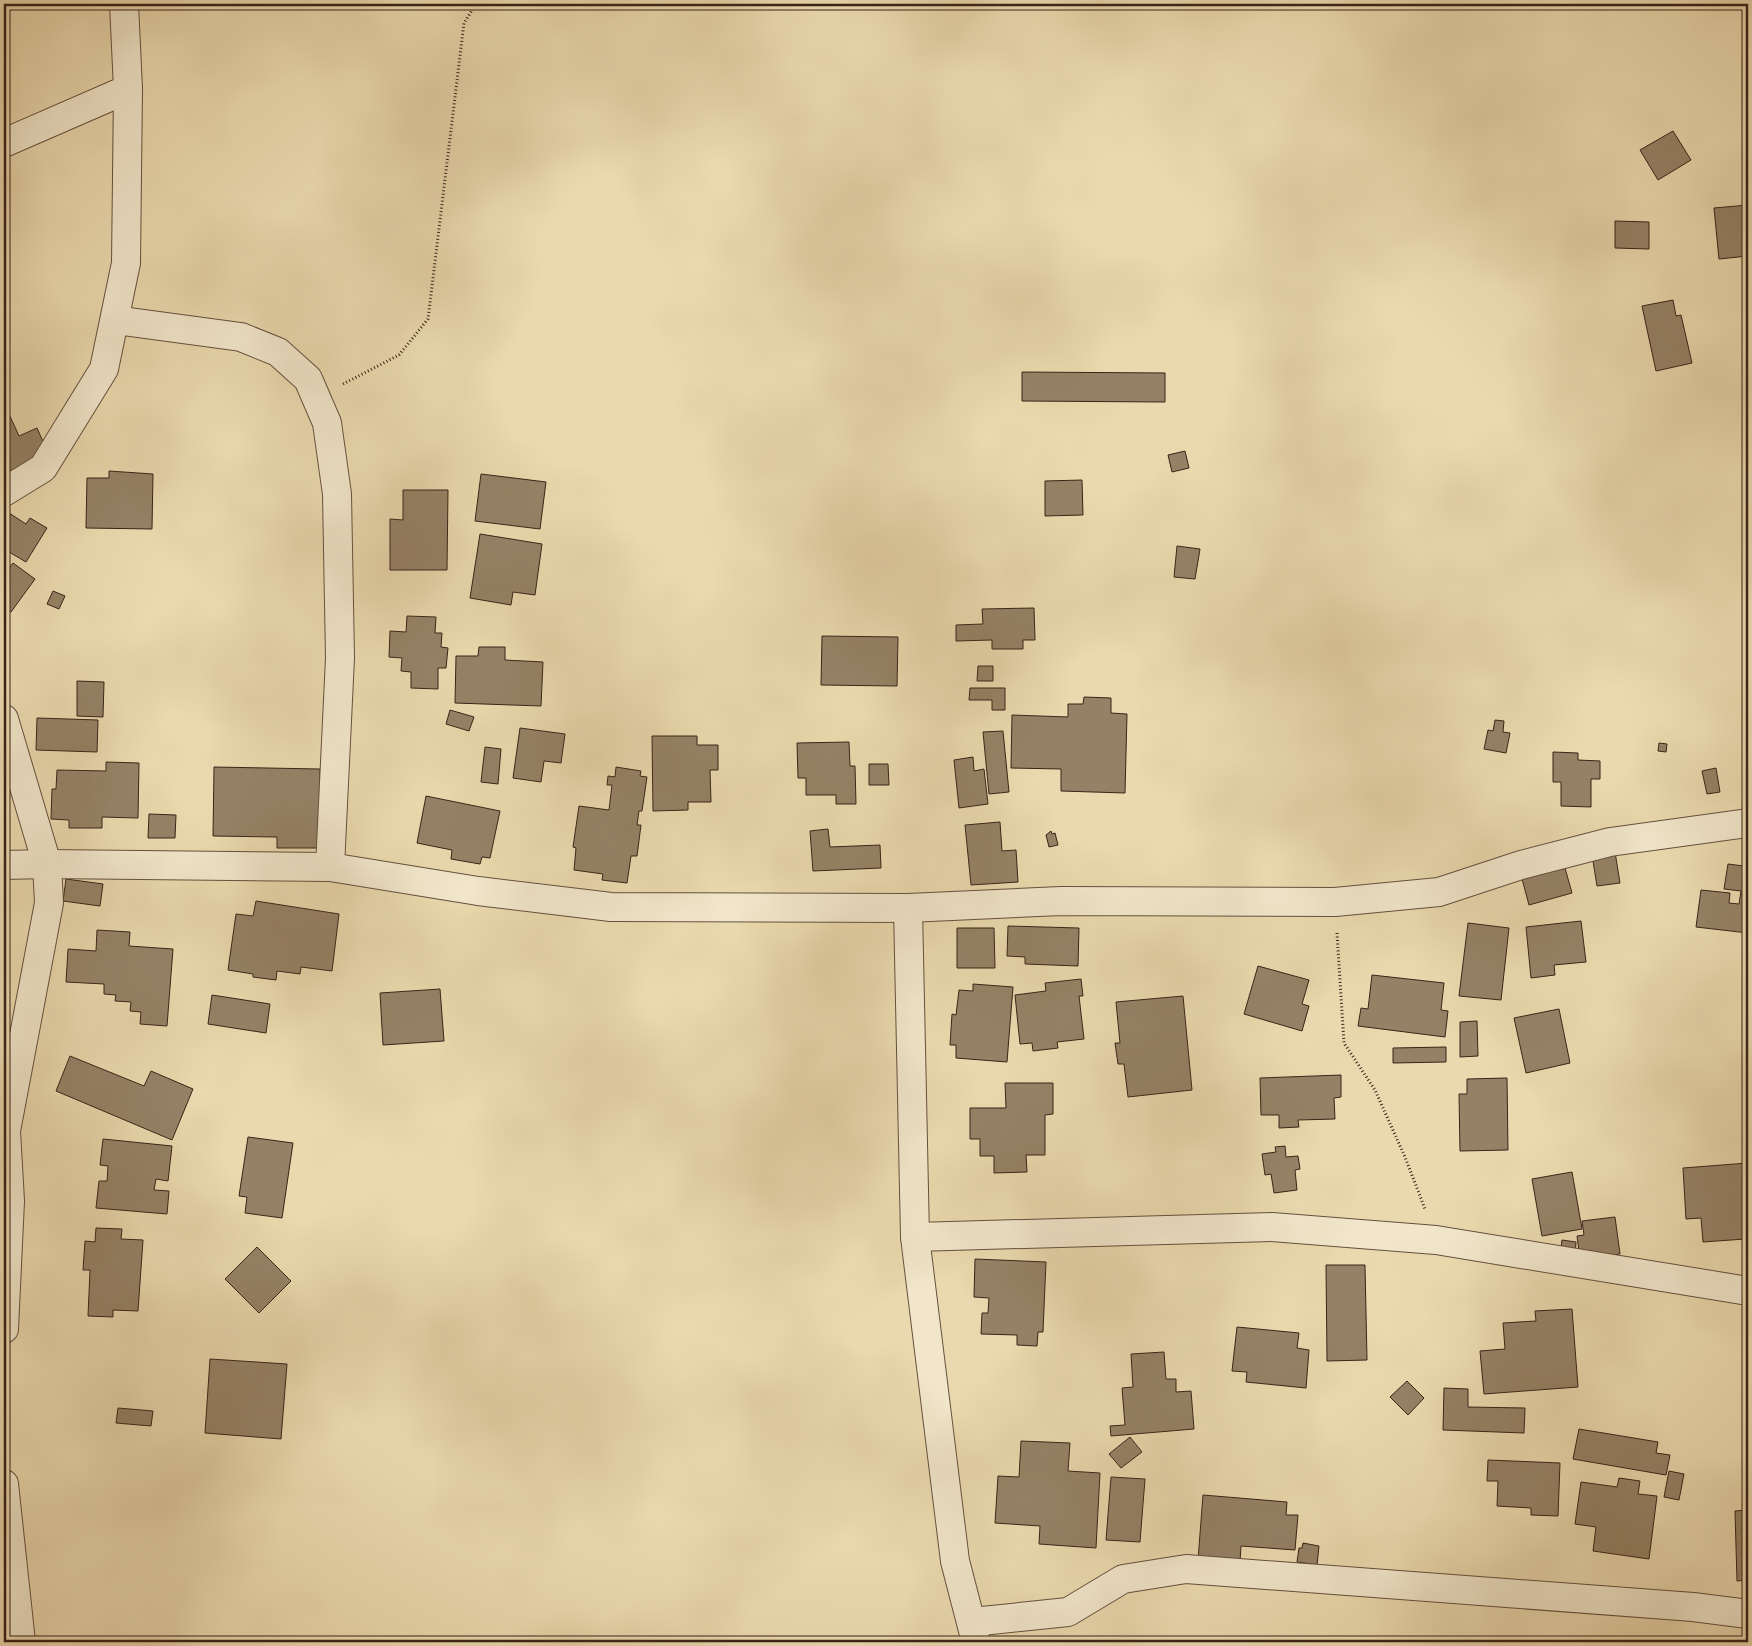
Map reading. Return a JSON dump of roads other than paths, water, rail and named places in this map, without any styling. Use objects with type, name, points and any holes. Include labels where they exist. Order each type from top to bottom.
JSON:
[{"type":"street","points":[[4,492],[43,468],[63,439],[104,369],[126,262],[128,89],[124,4]]},
{"type":"street","points":[[4,143],[128,89]]},
{"type":"street","points":[[115,320],[241,337],[278,352],[308,379],[327,423],[337,494],[340,658],[330,866]]},
{"type":"street","points":[[4,719],[48,864],[49,903],[6,1131],[10,1201],[4,1329]]},
{"type":"street","points":[[4,865],[330,866],[478,891],[611,907],[908,908],[1061,901],[1335,902],[1439,892],[1521,865],[1610,842],[1748,824]]},
{"type":"street","points":[[908,908],[914,1237],[955,1561],[974,1632],[1068,1612],[1124,1579],[1186,1569],[1693,1607],[1748,1614]]},
{"type":"street","points":[[914,1237],[1272,1227],[1436,1240],[1748,1291]]},
{"type":"street","points":[[4,1484],[15,1631]]}]
